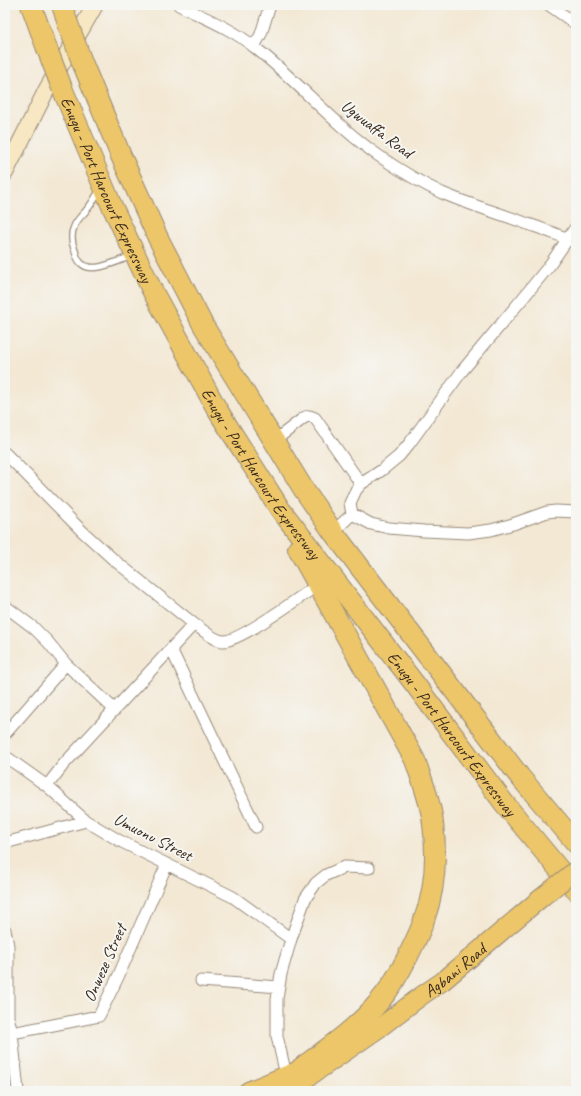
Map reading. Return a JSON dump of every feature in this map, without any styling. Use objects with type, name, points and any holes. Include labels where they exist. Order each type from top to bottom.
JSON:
[{"type":"highway","name":"Enugu - Port Harcourt Expressway","points":[[31,5],[62,88],[134,255],[218,411],[280,509],[504,803],[576,890]]},
{"type":"highway","name":"Enugu - Port Harcourt Expressway","points":[[64,13],[82,62],[121,156],[158,238],[203,325],[304,490],[334,532],[520,777],[576,843]]},
{"type":"highway","points":[[280,509],[301,554],[319,584],[415,760],[427,796],[433,823],[435,861],[432,891],[424,920],[400,972],[390,987],[365,1017],[289,1078]]},
{"type":"main road","name":"Agbani Road","points":[[289,1078],[307,1078],[378,1029],[443,980],[576,870]]},
{"type":"main road","name":"Agbani Road","points":[[248,1091],[328,1064]]},
{"type":"street","points":[[5,173],[47,89],[95,5]]},
{"type":"street","name":"Ugwuaffa Road","points":[[179,5],[227,29],[254,46],[378,156],[391,164],[441,192],[572,240]]},
{"type":"street","points":[[254,46],[261,34],[270,5]]},
{"type":"street","points":[[549,5],[576,24]]},
{"type":"street","points":[[352,514],[350,503],[353,495],[361,484],[399,456],[458,377],[572,240],[576,227]]},
{"type":"street","points":[[274,441],[305,417],[312,416],[315,418],[361,484]]},
{"type":"street","points":[[5,453],[82,531],[114,560],[194,624],[218,640],[225,641],[232,639],[267,619],[319,584]]},
{"type":"street","points":[[352,514],[372,524],[389,528],[468,533],[491,530],[514,524],[547,512],[576,512]]},
{"type":"street","points":[[334,532],[352,514]]},
{"type":"street","points":[[5,606],[34,628],[66,664],[115,710]]},
{"type":"street","points":[[46,786],[64,764],[194,624]]},
{"type":"street","points":[[171,649],[256,827]]},
{"type":"street","points":[[5,734],[66,664]]},
{"type":"street","name":"Umuonu Street","points":[[5,756],[46,786],[86,822],[120,841],[233,897],[291,939]]},
{"type":"street","points":[[5,843],[86,822]]},
{"type":"street","name":"Onweze Street","points":[[12,1033],[99,1016],[118,977],[167,864]]},
{"type":"street","points":[[289,1078],[277,1036],[276,1016],[279,987],[291,939],[305,899],[316,883],[326,875],[344,867],[369,868]]},
{"type":"street","points":[[5,930],[8,946],[8,1018],[12,1033],[18,1091]]},
{"type":"street","points":[[201,982],[279,987]]},
{"type":"lane","points":[[103,184],[92,203],[74,225],[71,234],[72,245],[77,257],[82,264],[87,267],[94,268],[134,255]]}]
